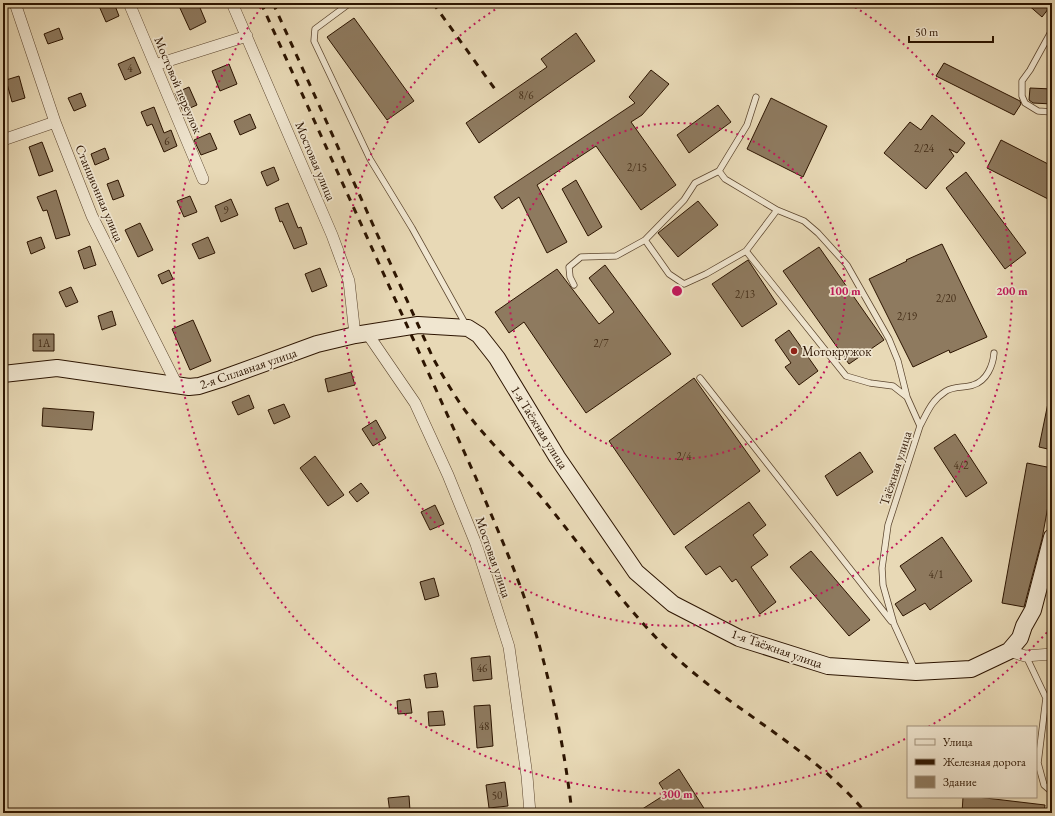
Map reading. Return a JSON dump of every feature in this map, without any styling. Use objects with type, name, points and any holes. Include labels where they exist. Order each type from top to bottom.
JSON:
[{"type":"street","name":"Станционная улица","points":[[14,3],[55,122],[92,216],[177,385]]},
{"type":"street","name":"Мостовой переулок","points":[[129,3],[203,179]]},
{"type":"street","name":"Мостовая улица","points":[[232,3],[248,36],[350,280],[361,334],[415,403],[448,475],[476,544],[509,648],[527,776],[530,813]]},
{"type":"street","points":[[155,65],[248,36]]},
{"type":"street","points":[[3,140],[55,122]]},
{"type":"street","name":"2-я Сплавная улица","points":[[3,374],[57,368],[189,387],[200,386],[317,344],[361,334],[418,325],[468,328]]},
{"type":"street","name":"1-я Таёжная улица","points":[[468,328],[479,335],[497,358],[557,457],[636,572],[673,604],[739,638],[828,666],[916,672],[971,670],[1009,651],[1020,638],[1024,626],[1033,610],[1052,537]]},
{"type":"street","points":[[1009,651],[1025,656],[1052,654]]},
{"type":"lane","points":[[350,3],[316,29],[314,41],[370,159],[412,228],[468,328]]},
{"type":"lane","points":[[1052,30],[1030,70],[1022,81],[1022,96],[1025,103],[1038,111],[1052,112]]},
{"type":"lane","points":[[574,285],[570,277],[569,267],[582,257],[616,256],[645,240],[684,200],[695,183],[719,171],[747,125],[756,97]]},
{"type":"lane","name":"Таёжная улица","points":[[719,171],[725,178],[777,210],[804,221],[818,233],[847,265],[889,339],[898,361],[907,397],[920,426],[888,526],[882,568],[883,585],[894,624],[916,672]]},
{"type":"lane","points":[[645,240],[669,274],[684,284],[706,274],[746,251],[777,210]]},
{"type":"lane","points":[[746,251],[846,376],[870,383],[893,386],[907,397]]},
{"type":"lane","points":[[920,426],[931,403],[947,390],[974,385],[986,377],[993,363],[994,353]]},
{"type":"lane","points":[[700,378],[894,624]]},
{"type":"lane","points":[[1025,656],[1046,698],[1038,763],[1044,785],[1052,792]]},
{"type":"building","points":[[106,3],[114,3],[119,16],[106,22],[99,6]]},
{"type":"building","points":[[185,3],[198,3],[206,22],[190,30],[179,6]]},
{"type":"building","points":[[1026,3],[1052,3],[1052,4],[1042,17]]},
{"type":"building","points":[[354,18],[414,101],[387,120],[327,37]]},
{"type":"building","points":[[59,28],[63,39],[48,44],[44,34]]},
{"type":"building","points":[[576,33],[595,61],[479,143],[466,123],[547,67],[541,59]]},
{"type":"building","points":[[134,57],[141,73],[125,80],[118,64]]},
{"type":"building","points":[[944,63],[1020,101],[1021,104],[1014,115],[936,76]]},
{"type":"building","points":[[229,64],[237,84],[220,91],[212,71]]},
{"type":"building","points":[[651,70],[669,84],[642,115],[631,122],[676,185],[641,210],[596,146],[537,185],[567,242],[547,253],[519,197],[502,209],[494,197],[635,103],[629,97]]},
{"type":"building","points":[[19,76],[25,98],[12,102],[6,80]]},
{"type":"building","points":[[189,87],[197,105],[183,111],[175,93]]},
{"type":"building","points":[[1030,88],[1052,89],[1052,104],[1033,103],[1029,100]]},
{"type":"building","points":[[81,93],[86,106],[74,111],[68,98]]},
{"type":"building","points":[[771,98],[827,126],[803,177],[747,149]]},
{"type":"building","points":[[718,105],[731,122],[689,153],[677,135]]},
{"type":"building","points":[[154,107],[164,133],[171,130],[177,146],[164,152],[152,124],[147,126],[141,112]]},
{"type":"building","points":[[250,114],[256,128],[240,135],[234,121]]},
{"type":"building","points":[[932,115],[965,143],[957,153],[949,149],[954,156],[926,189],[884,153],[910,122],[921,130]]},
{"type":"building","points":[[210,133],[217,149],[201,155],[194,140]]},
{"type":"building","points":[[1001,140],[1052,166],[1052,201],[987,168]]},
{"type":"building","points":[[42,142],[53,171],[39,176],[29,147]]},
{"type":"building","points":[[105,148],[109,159],[95,165],[91,154]]},
{"type":"building","points":[[274,167],[279,180],[267,186],[261,172]]},
{"type":"building","points":[[966,172],[1026,253],[1005,269],[946,188]]},
{"type":"building","points":[[118,180],[124,196],[113,200],[107,184]]},
{"type":"building","points":[[576,180],[602,227],[588,236],[562,189]]},
{"type":"building","points":[[56,190],[70,235],[56,239],[47,210],[43,211],[37,197]]},
{"type":"building","points":[[190,196],[197,212],[184,217],[177,201]]},
{"type":"building","points":[[231,199],[238,215],[221,222],[215,206]]},
{"type":"building","points":[[698,201],[718,225],[678,257],[658,233]]},
{"type":"building","points":[[288,203],[298,228],[301,227],[307,244],[294,249],[282,221],[280,222],[275,208]]},
{"type":"building","points":[[140,223],[153,250],[138,257],[125,230]]},
{"type":"building","points":[[41,237],[45,248],[31,254],[27,242]]},
{"type":"building","points":[[208,237],[215,253],[199,259],[192,244]]},
{"type":"building","points":[[942,244],[987,337],[950,353],[949,350],[913,367],[869,279]]},
{"type":"building","points":[[90,246],[96,265],[84,269],[78,251]]},
{"type":"building","points":[[819,247],[884,340],[849,364],[783,271]]},
{"type":"building","points":[[748,260],[777,304],[742,327],[712,284]]},
{"type":"building","points":[[605,265],[671,354],[586,413],[524,322],[509,333],[495,312],[557,269],[599,324],[614,312],[589,278]]},
{"type":"building","points":[[320,268],[327,286],[312,292],[305,274]]},
{"type":"building","points":[[169,270],[173,279],[162,284],[158,275]]},
{"type":"building","points":[[71,287],[78,302],[66,307],[59,292]]},
{"type":"building","points":[[112,311],[116,325],[102,330],[98,316]]},
{"type":"building","points":[[193,320],[211,361],[190,370],[172,329]]},
{"type":"building","name":"Мотокружок","points":[[789,330],[818,371],[799,385],[785,367],[791,363],[775,340]]},
{"type":"building","points":[[33,334],[54,334],[54,351],[33,351]]},
{"type":"building","points":[[351,372],[355,385],[328,392],[325,379]]},
{"type":"building","points":[[694,378],[760,471],[674,535],[609,441]]},
{"type":"building","points":[[249,395],[254,408],[238,415],[232,402]]},
{"type":"building","points":[[1048,403],[1052,404],[1052,450],[1039,447]]},
{"type":"building","points":[[284,404],[290,417],[274,424],[268,410]]},
{"type":"building","points":[[43,408],[94,412],[92,430],[42,426]]},
{"type":"building","points":[[376,420],[386,438],[373,446],[362,429]]},
{"type":"building","points":[[955,434],[987,483],[966,497],[934,448]]},
{"type":"building","points":[[860,452],[873,472],[837,496],[825,476]]},
{"type":"building","points":[[315,456],[344,495],[328,506],[300,468]]},
{"type":"building","points":[[1027,463],[1052,468],[1052,484],[1042,539],[1024,607],[1002,603]]},
{"type":"building","points":[[361,483],[369,493],[357,502],[349,492]]},
{"type":"building","points":[[749,502],[766,525],[753,535],[768,555],[751,567],[776,602],[760,614],[736,579],[732,582],[720,566],[706,575],[685,547]]},
{"type":"building","points":[[435,505],[444,524],[430,530],[421,512]]},
{"type":"building","points":[[942,537],[972,581],[930,610],[925,603],[903,616],[895,604],[916,590],[900,566]]},
{"type":"building","points":[[811,551],[870,620],[849,636],[790,567]]},
{"type":"building","points":[[434,578],[439,596],[425,600],[420,582]]},
{"type":"building","points":[[490,656],[492,679],[473,681],[471,658]]},
{"type":"building","points":[[436,673],[438,687],[426,688],[424,675]]},
{"type":"building","points":[[410,699],[412,713],[398,714],[397,701]]},
{"type":"building","points":[[490,705],[493,746],[477,748],[474,706]]},
{"type":"building","points":[[443,711],[445,725],[429,726],[428,712]]},
{"type":"building","points":[[679,769],[707,813],[636,813],[666,794],[659,783]]},
{"type":"building","points":[[505,782],[508,806],[489,808],[486,785]]},
{"type":"building","points":[[409,796],[410,811],[390,813],[388,798]]},
{"type":"building","points":[[963,798],[986,798],[1045,805],[1044,813],[962,813]]},
{"type":"railway","points":[[261,3],[476,478],[517,577],[537,636],[550,686],[565,762],[572,813]]},
{"type":"railway","points":[[273,3],[433,358],[450,388],[465,410],[487,438],[542,498],[630,608],[668,650],[711,687],[781,737],[826,772],[866,813]]},
{"type":"railway","points":[[433,3],[497,92]]},
{"type":"place","name":"Мотокружок","points":[[794,351]]}]
